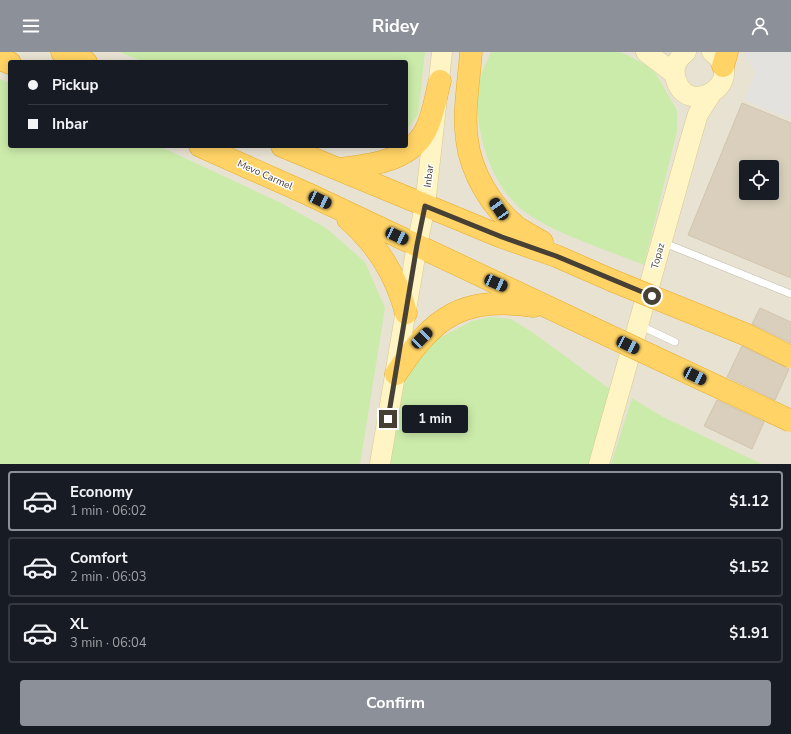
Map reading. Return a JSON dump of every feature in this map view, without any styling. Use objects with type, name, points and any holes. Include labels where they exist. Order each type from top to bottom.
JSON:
[{"type":"highway","points":[[62,52],[81,60]]},
{"type":"highway","points":[[471,53],[466,121],[467,140],[473,165],[478,177],[499,209],[518,227],[578,266]]},
{"type":"highway","points":[[337,169],[383,162],[411,148],[428,126],[440,81]]},
{"type":"highway","name":"Mevo Carmel","points":[[204,148],[332,205],[791,421]]},
{"type":"highway","points":[[287,148],[425,206],[578,266],[747,336],[791,357]]},
{"type":"highway","points":[[332,205],[365,234],[379,251],[397,284],[406,313]]},
{"type":"highway","points":[[396,374],[422,338],[433,327],[453,313],[480,305],[500,303],[553,309]]},
{"type":"street","name":"Inbar","points":[[396,374],[417,245],[425,206],[442,52]]},
{"type":"street","points":[[646,52],[695,96],[703,97],[711,94]]},
{"type":"street","points":[[684,52],[676,66],[678,81],[688,115],[690,141]]},
{"type":"street","name":"Topaz","points":[[599,464],[698,114],[711,94],[722,82],[721,57]]},
{"type":"street","points":[[379,464],[396,374]]},
{"type":"lane","points":[[662,242],[791,294]]},
{"type":"lane","points":[[639,325],[675,342]]},
{"type":"shaded area","points":[[0,52],[791,52],[791,464],[0,464]]},
{"type":"shaded area","points":[[747,52],[791,52],[791,119],[745,100],[755,72],[745,56]]},
{"type":"green space","points":[[120,52],[425,52],[418,115],[408,128],[408,60],[139,60]]},
{"type":"green space","points":[[491,52],[620,52],[646,65],[656,74],[677,110],[677,131],[644,265],[573,237],[545,224],[532,217],[518,206],[506,193],[496,177],[482,141],[477,104],[478,86]]},
{"type":"green space","points":[[0,79],[8,82],[8,148],[163,148],[281,203],[326,228],[365,262],[385,308],[360,464],[0,464]]},
{"type":"green space","points":[[490,317],[511,319],[535,334],[611,390],[590,464],[387,464],[405,376],[437,339],[472,321]]},
{"type":"green space","points":[[632,398],[663,417],[762,464],[611,464]]},
{"type":"building","points":[[742,103],[791,123],[791,278],[688,235]]},
{"type":"building","points":[[760,308],[791,322],[791,343],[752,324]]},
{"type":"building","points":[[742,346],[789,369],[775,400],[727,377]]},
{"type":"building","points":[[717,400],[764,422],[752,449],[704,426]]},
{"type":"route","points":[[388,419],[417,245],[425,206],[502,237],[556,256],[652,296]]}]
